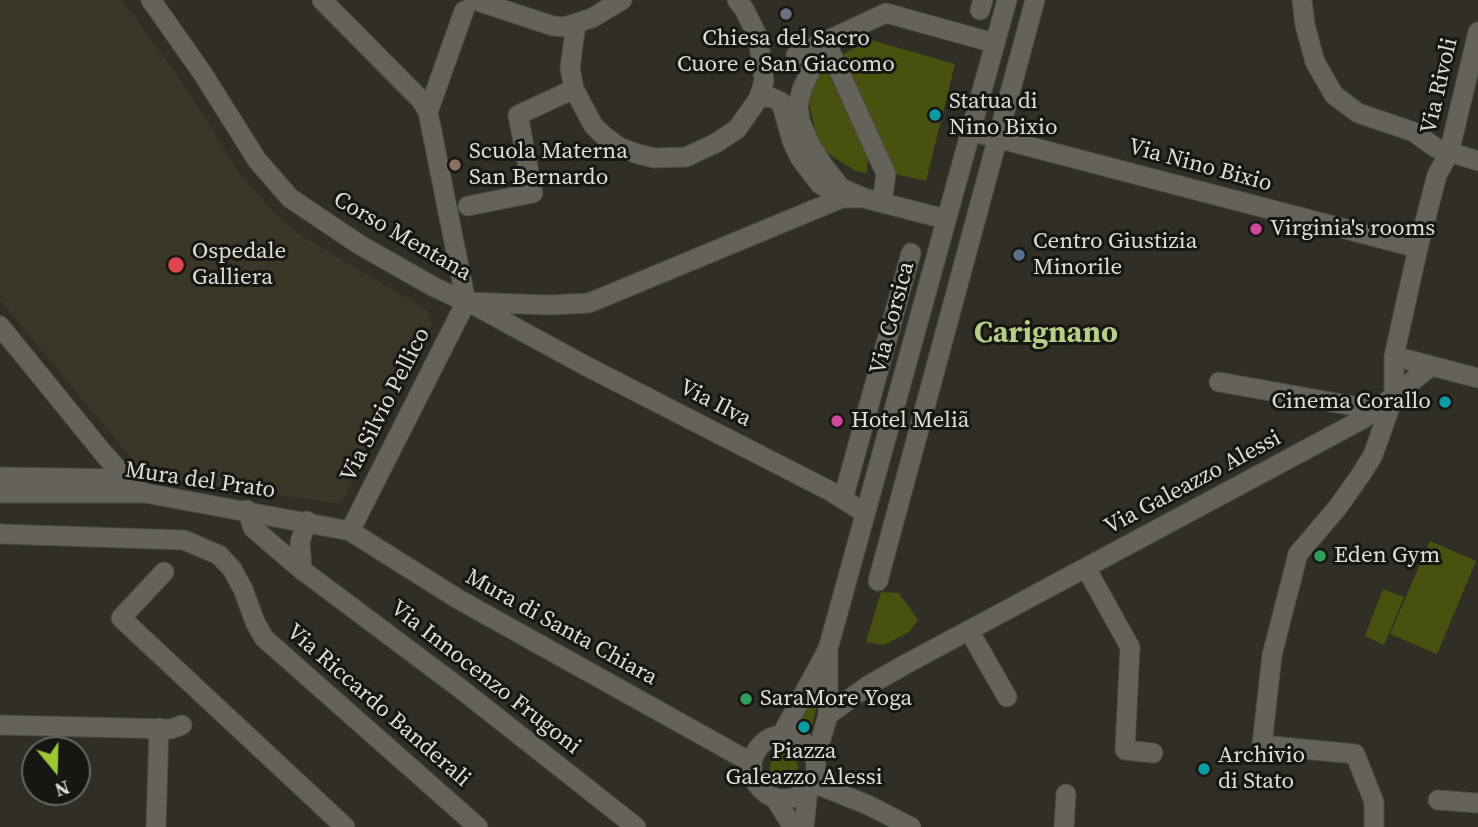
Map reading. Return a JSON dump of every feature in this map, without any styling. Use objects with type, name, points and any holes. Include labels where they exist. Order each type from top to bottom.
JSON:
[{"type":"street","name":"Corso Mentana","points":[[152,0],[257,160],[290,198],[360,245],[466,302],[589,303],[842,198]]},
{"type":"street","points":[[322,0],[425,106],[466,302]]},
{"type":"street","points":[[425,106],[466,4],[564,27],[607,10],[622,0]]},
{"type":"street","points":[[576,24],[570,68],[574,89],[593,125],[620,147],[653,158],[686,156],[716,143],[743,124],[759,98],[764,81],[764,66],[758,37],[737,0]]},
{"type":"street","name":"Via Corsica","points":[[828,649],[1007,0]]},
{"type":"street","points":[[878,581],[1035,0]]},
{"type":"street","points":[[1303,0],[1305,25],[1315,62],[1334,95],[1358,113],[1415,132],[1436,148],[1478,161]]},
{"type":"street","points":[[764,66],[791,57],[882,7],[995,43]]},
{"type":"street","name":"Via Rivoli","points":[[1394,396],[1394,356],[1418,248],[1437,175],[1449,153],[1478,32]]},
{"type":"street","points":[[825,40],[886,174],[873,201]]},
{"type":"street","points":[[825,40],[802,89],[798,105],[800,121],[823,165],[841,188],[873,201],[945,219]]},
{"type":"street","points":[[468,206],[533,193],[518,114],[574,89]]},
{"type":"street","points":[[759,98],[770,97],[781,102],[792,141],[800,158],[820,184],[842,198],[873,201]]},
{"type":"street","name":"Via Nino Bixio","points":[[970,131],[1418,248]]},
{"type":"street","name":"Via Corsica","points":[[843,499],[911,253]]},
{"type":"street","name":"Via Ilva","points":[[466,302],[865,513]]},
{"type":"street","name":"Via Silvio Pellico","points":[[350,531],[466,302]]},
{"type":"street","points":[[534,304],[533,318],[541,342]]},
{"type":"street","points":[[0,326],[77,422],[127,479],[145,493]]},
{"type":"street","points":[[1394,356],[1478,377]]},
{"type":"street","name":"Via Galeazzo Alessi","points":[[828,715],[869,685],[1376,410],[1431,366]]},
{"type":"street","points":[[1219,382],[1376,410]]},
{"type":"street","points":[[1374,827],[1374,802],[1355,754],[1262,744],[1272,655],[1298,554],[1363,473],[1373,455],[1394,396]]},
{"type":"street","points":[[0,477],[127,479]]},
{"type":"street","name":"Mura del Prato","points":[[0,493],[145,493],[350,531]]},
{"type":"street","name":"Via Innocenzo Frugoni","points":[[247,510],[253,528],[302,570],[461,689],[636,827]]},
{"type":"street","points":[[302,570],[300,542],[307,521]]},
{"type":"street","name":"Mura di Santa Chiara","points":[[350,531],[458,599],[752,763]]},
{"type":"street","name":"Via Riccardo Banderali","points":[[0,534],[184,540],[219,555],[232,569],[243,589],[264,638],[478,827]]},
{"type":"street","points":[[1086,568],[1130,647],[1125,750],[1153,753]]},
{"type":"street","points":[[164,572],[121,618],[306,790],[328,818],[345,827]]},
{"type":"street","points":[[975,641],[1007,697]]},
{"type":"street","points":[[804,827],[810,786],[817,770],[816,757],[828,715],[828,649]]},
{"type":"street","points":[[782,734],[828,649]]},
{"type":"street","points":[[0,725],[171,729],[182,725]]},
{"type":"street","points":[[156,827],[159,728]]},
{"type":"street","points":[[810,786],[798,796],[786,799],[774,797],[760,788],[752,771],[752,763],[755,752],[762,743],[782,734],[803,740],[811,747],[816,757]]},
{"type":"street","points":[[810,786],[869,805],[911,827]]},
{"type":"street","points":[[1064,827],[1066,794]]},
{"type":"street","points":[[774,797],[793,827]]},
{"type":"street","points":[[1438,800],[1478,803]]},
{"type":"shaded area","name":"Ospedale Galliera","points":[[0,0],[122,0],[186,88],[238,171],[267,205],[294,231],[427,310],[432,324],[341,504],[147,477],[0,300]]},
{"type":"green space","points":[[871,40],[955,64],[926,181],[895,174],[841,55]]},
{"type":"green space","points":[[824,65],[868,155],[867,173],[856,171],[833,157],[822,148],[817,137],[809,104],[810,92]]},
{"type":"green space","points":[[1430,541],[1476,561],[1437,654],[1390,634]]},
{"type":"green space","points":[[1383,589],[1404,597],[1384,645],[1365,636]]},
{"type":"green space","points":[[881,592],[899,593],[918,620],[909,632],[884,645],[866,642]]},
{"type":"green space","points":[[819,687],[821,688],[811,730],[798,722]]},
{"type":"green space","points":[[784,753],[794,757],[798,767],[794,777],[784,781],[774,777],[770,767],[774,757]]},
{"type":"place","name":"Chiesa del Sacro Cuore e San Giacomo","points":[[786,14]]},
{"type":"place","name":"Statua di Nino Bixio","points":[[935,115]]},
{"type":"place","name":"Scuola Materna San Bernardo","points":[[455,165]]},
{"type":"place","name":"Virginia's rooms","points":[[1256,229]]},
{"type":"place","name":"Centro Giustizia Minorile","points":[[1019,255]]},
{"type":"place","name":"Ospedale Galliera","points":[[176,265]]},
{"type":"place","name":"Cinema Corallo","points":[[1445,402]]},
{"type":"place","name":"Hotel Meliã","points":[[837,421]]},
{"type":"place","name":"Eden Gym","points":[[1320,556]]},
{"type":"place","name":"SaraMore Yoga","points":[[746,699]]},
{"type":"place","name":"Piazza Galeazzo Alessi","points":[[804,727]]},
{"type":"place","name":"Archivio di Stato","points":[[1204,769]]},
{"type":"district","name":"Carignano","points":[[1046,334]]}]
